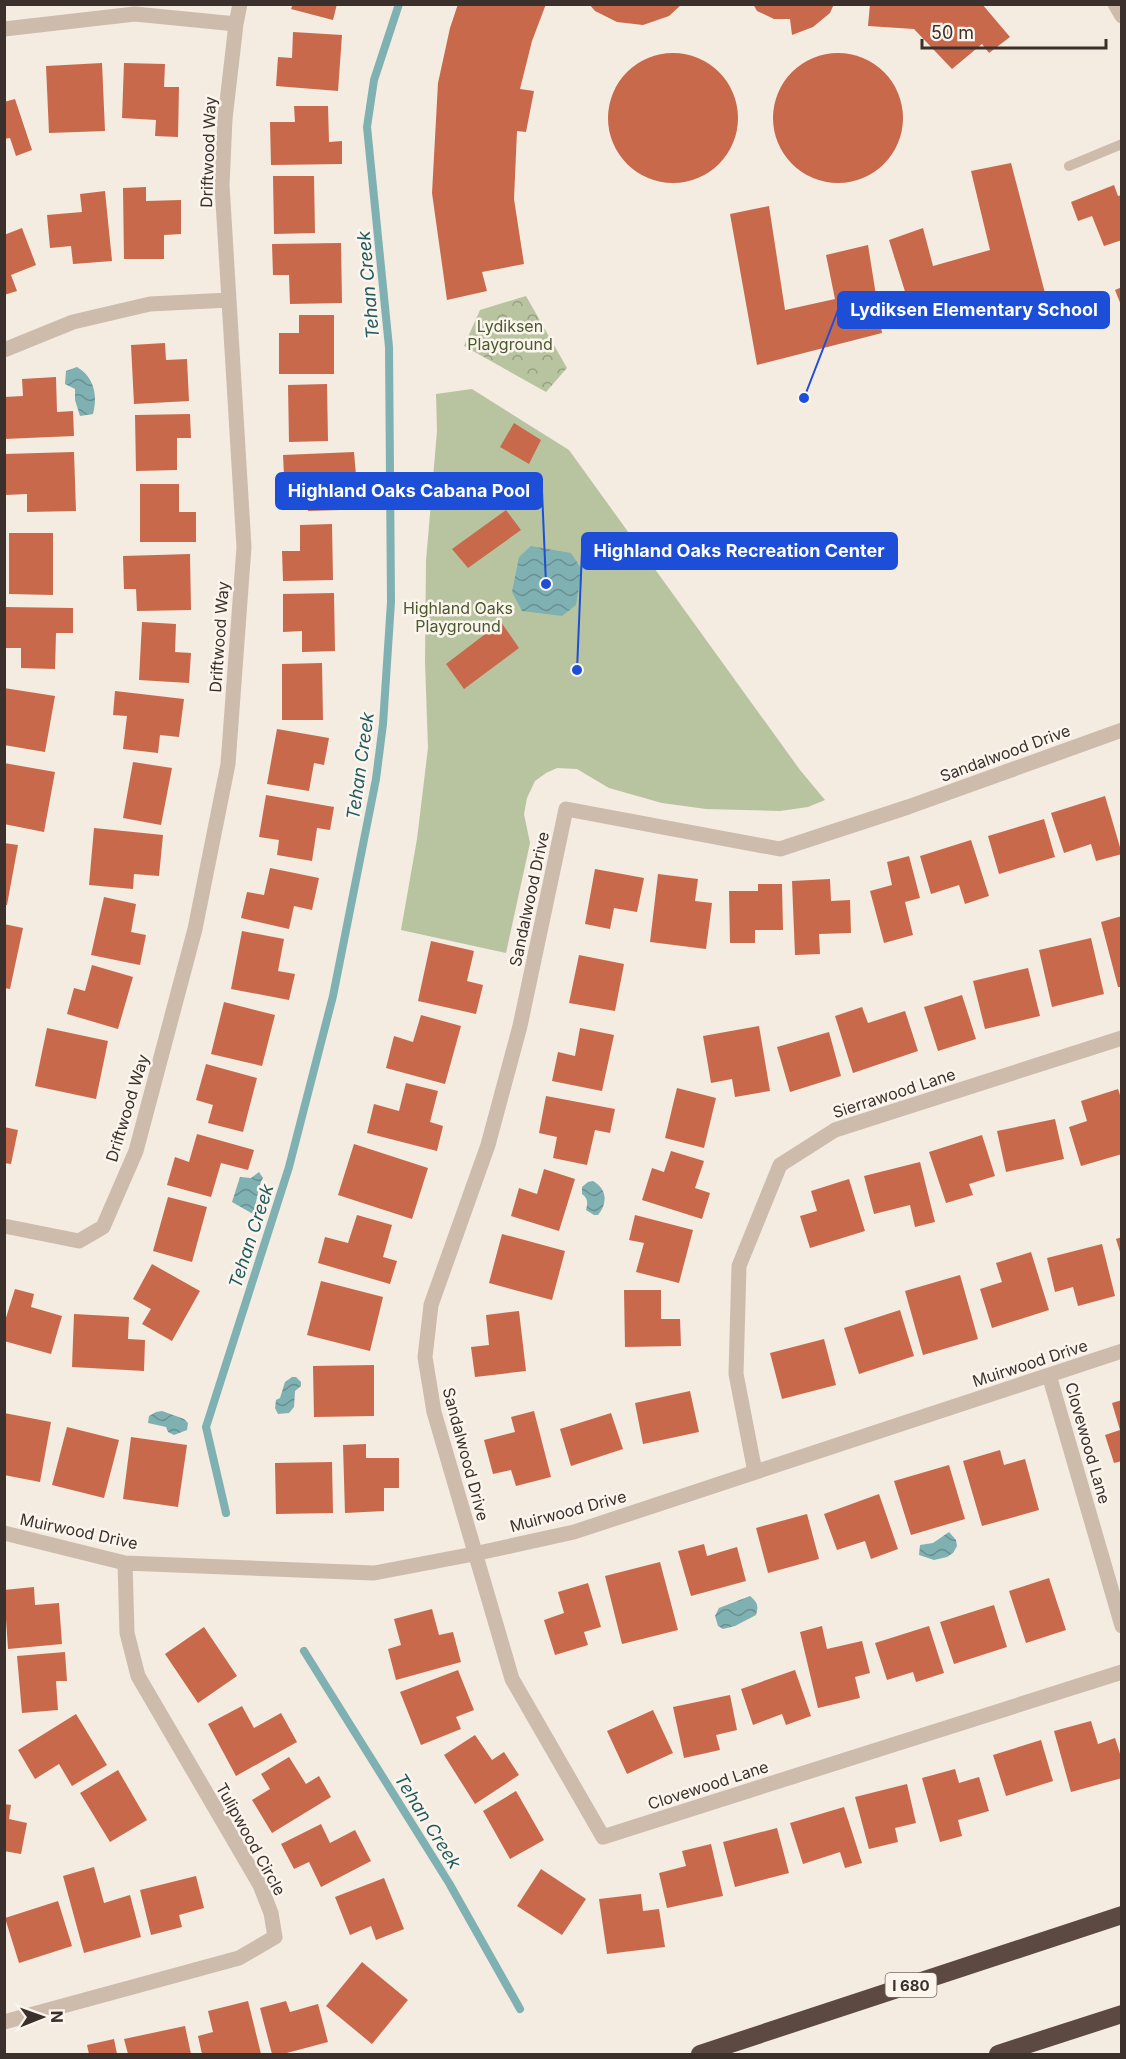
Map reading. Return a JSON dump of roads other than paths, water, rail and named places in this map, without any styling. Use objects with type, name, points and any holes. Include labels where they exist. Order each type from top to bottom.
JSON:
[{"type":"highway","name":"I 680","points":[[700,2055],[1122,1915]]},
{"type":"highway","points":[[998,2055],[1122,2014]]},
{"type":"street","name":"Driftwood Way","points":[[4,1226],[79,1241],[103,1227],[136,1151],[195,929],[228,764],[244,547],[222,185],[225,119],[240,4]]},
{"type":"street","points":[[1115,4],[1122,16]]},
{"type":"street","points":[[4,29],[135,14],[236,24]]},
{"type":"street","points":[[4,350],[73,322],[150,304],[229,300]]},
{"type":"street","name":"Sandalwood Drive","points":[[474,1554],[434,1412],[425,1357],[431,1305],[488,1145],[520,1026],[566,809],[780,849],[908,807],[1122,730]]},
{"type":"street","name":"Sierrawood Lane","points":[[755,1472],[736,1374],[739,1266],[780,1165],[835,1130],[1122,1038]]},
{"type":"street","name":"Muirwood Drive","points":[[4,1533],[125,1563],[374,1573],[574,1532],[1122,1351]]},
{"type":"street","name":"Clovewood Lane","points":[[1049,1375],[1122,1626]]},
{"type":"street","name":"Clovewood Lane","points":[[474,1554],[512,1679],[603,1837],[1122,1672]]},
{"type":"street","name":"Tulipwood Circle","points":[[4,2022],[239,1958],[275,1938],[271,1913],[260,1885],[138,1676],[127,1633],[125,1563]]},
{"type":"lane","points":[[1069,166],[1122,144]]},
{"type":"water","points":[[77,367],[91,381],[95,393],[93,414],[80,416],[75,400],[75,389],[65,384],[66,371]]},
{"type":"water","points":[[531,546],[571,553],[582,570],[576,605],[562,616],[522,611],[512,592],[519,557]]},
{"type":"water","points":[[259,1172],[263,1178],[253,1214],[232,1202],[240,1177],[251,1178]]},
{"type":"water","points":[[593,1181],[601,1188],[605,1201],[598,1215],[586,1210],[587,1201],[582,1194],[582,1187]]},
{"type":"water","points":[[296,1377],[301,1382],[301,1386],[295,1391],[294,1407],[289,1413],[278,1414],[275,1408],[276,1400],[280,1398],[285,1382]]},
{"type":"water","points":[[162,1411],[184,1419],[188,1423],[187,1430],[174,1435],[168,1432],[166,1427],[148,1423],[149,1416]]},
{"type":"water","points":[[949,1532],[956,1540],[957,1546],[953,1553],[934,1560],[919,1555],[920,1545],[933,1543]]},
{"type":"water","points":[[750,1596],[757,1604],[756,1615],[735,1626],[723,1629],[718,1626],[715,1616],[719,1608]]},
{"type":"waterway","name":"Tehan Creek","points":[[226,1513],[206,1427],[289,1167],[333,996],[376,779],[383,724],[391,602],[389,347],[367,127],[374,80],[399,4]]},
{"type":"waterway","name":"Tehan Creek","points":[[304,1651],[449,1883],[520,2009]]},
{"type":"place","name":"Lydiksen Elementary School","points":[[804,398]]},
{"type":"place","name":"Highland Oaks Cabana Pool","points":[[546,584]]},
{"type":"place","name":"Highland Oaks Recreation Center","points":[[577,670]]},
{"type":"park label","name":"Lydiksen Playground","points":[[510,335]]},
{"type":"park label","name":"Highland Oaks Playground","points":[[458,617]]}]
